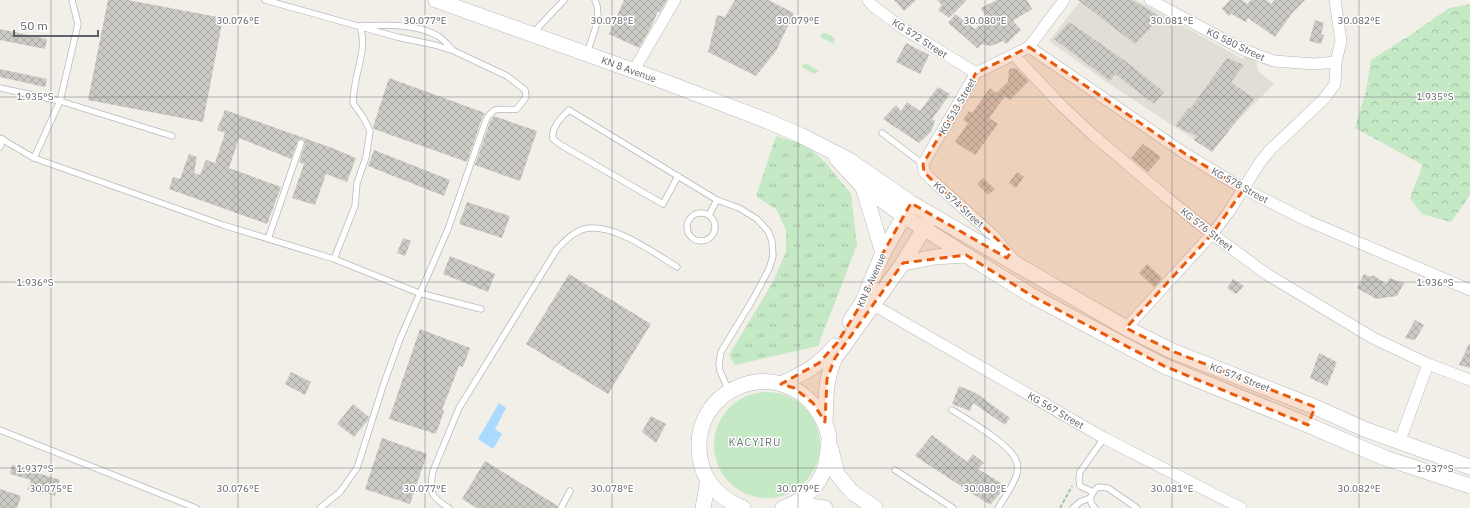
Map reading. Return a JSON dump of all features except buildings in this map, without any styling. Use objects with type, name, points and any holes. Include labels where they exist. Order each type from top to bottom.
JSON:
[{"type":"main road","name":"KN 8 Avenue","points":[[436,0],[634,70],[757,117],[820,144],[849,160],[907,209]]},
{"type":"main road","name":"KN 8 Avenue","points":[[820,144],[842,164],[863,187],[907,209]]},
{"type":"main road","points":[[863,187],[883,253]]},
{"type":"main road","name":"KN 8 Avenue","points":[[781,384],[808,371],[820,363],[868,303],[883,253],[907,209]]},
{"type":"main road","points":[[907,209],[928,222],[966,255],[1034,297],[1164,366],[1385,458],[1470,486]]},
{"type":"main road","points":[[825,422],[829,370],[868,303],[903,263],[928,222]]},
{"type":"main road","name":"KG 574 Street","points":[[928,222],[1019,267],[1126,328],[1172,351],[1315,407],[1364,430],[1470,467]]},
{"type":"main road","points":[[903,263],[936,257],[966,255]]},
{"type":"main road","points":[[1164,366],[1172,351]]},
{"type":"main road","points":[[743,508],[724,498],[714,489],[708,480],[701,465],[698,448],[700,431],[706,415],[715,402],[729,391],[750,382],[772,381],[794,388],[812,402],[825,422],[837,474],[852,492],[875,508]]},
{"type":"main road","points":[[1308,425],[1315,407]]},
{"type":"main road","points":[[788,506],[815,488],[822,478],[827,464],[829,437]]},
{"type":"main road","points":[[702,508],[708,480]]},
{"type":"main road","points":[[788,506],[825,508]]},
{"type":"street","points":[[634,70],[675,0]]},
{"type":"street","name":"KG 572 Street","points":[[868,0],[901,27],[976,73]]},
{"type":"street","name":"KG 513 Street","points":[[925,161],[976,73],[1029,47],[1064,0]]},
{"type":"street","name":"KG 580 Street","points":[[1150,0],[1244,50],[1274,61],[1315,64],[1336,62]]},
{"type":"street","points":[[1126,328],[1212,234],[1270,150],[1324,99],[1335,84],[1336,62],[1341,41],[1335,0]]},
{"type":"street","name":"KG 578 Street","points":[[1029,47],[1187,155],[1244,189],[1308,221],[1470,290]]},
{"type":"street","name":"KG 576 Street","points":[[1014,55],[1062,106],[1093,135],[1212,234],[1268,275],[1373,338],[1428,364],[1470,380]]},
{"type":"street","name":"KG 574 Street","points":[[925,161],[924,172],[994,236],[1019,267]]},
{"type":"street","name":"KG 567 Street","points":[[868,303],[1104,438],[1241,508]]},
{"type":"street","points":[[1399,443],[1428,364]]},
{"type":"lane","points":[[34,158],[60,101],[78,24],[72,0]]},
{"type":"lane","points":[[265,0],[360,26],[397,38],[435,45],[454,51],[507,76],[525,90],[526,97],[517,109],[510,110],[500,108],[490,112],[448,229],[400,339],[357,468],[340,492],[320,508]]},
{"type":"lane","points":[[531,34],[564,0]]},
{"type":"lane","points":[[586,54],[598,15],[598,6],[595,0]]},
{"type":"lane","points":[[360,26],[392,25],[416,28],[438,36],[454,51]]},
{"type":"lane","points":[[334,259],[355,206],[357,183],[366,157],[370,131],[363,117],[353,103],[355,85],[363,49],[363,35],[360,26]]},
{"type":"lane","points":[[0,88],[60,101],[172,136]]},
{"type":"lane","points":[[678,176],[662,204],[561,145],[553,139],[552,134],[556,125],[570,110],[678,176],[717,200],[739,208],[757,218],[768,231],[772,241],[773,256],[769,269],[750,305],[721,352],[719,364],[720,371],[729,391]]},
{"type":"lane","points":[[882,133],[925,161]]},
{"type":"lane","points":[[0,147],[1,138],[34,158],[216,222],[334,259],[419,293],[482,309]]},
{"type":"lane","points":[[268,239],[301,143]]},
{"type":"lane","points":[[709,215],[717,200]]},
{"type":"lane","points":[[698,213],[709,215],[714,221],[715,225],[713,234],[710,238],[701,241],[692,238],[689,234],[687,226],[690,217],[698,213]]},
{"type":"lane","points":[[449,508],[436,500],[432,492],[431,482],[433,471],[459,408],[557,249],[569,236],[585,229],[602,229],[626,236],[677,267]]},
{"type":"lane","points":[[952,410],[986,432],[1011,452],[1018,464],[1017,474],[998,508]]},
{"type":"lane","points":[[0,430],[196,508]]},
{"type":"lane","points":[[1093,492],[1080,486],[1080,472],[1104,438]]},
{"type":"lane","points":[[895,470],[953,508]]},
{"type":"lane","points":[[1073,508],[1080,502],[1090,498],[1098,487],[1108,488],[1136,508]]},
{"type":"lane","points":[[561,508],[570,491]]},
{"type":"lane","points":[[1090,498],[1095,508]]},
{"type":"path","points":[[1060,508],[1080,472]]},
{"type":"highlighted area","points":[[1029,47],[1187,155],[1244,189],[1212,234],[1126,328],[1172,351],[1315,407],[1308,425],[1164,366],[1034,297],[966,255],[903,263],[835,358],[827,379],[825,422],[813,403],[794,388],[781,384],[819,363],[837,343],[863,301],[883,253],[911,203],[1007,258],[1011,252],[924,172],[923,164],[976,73]]},
{"type":"shaded area","points":[[1081,0],[1136,0],[1243,59],[1246,55],[1256,61],[1258,71],[1274,84],[1233,125],[1212,151],[1108,83],[1049,41]]},
{"type":"green space","points":[[1470,4],[1470,195],[1451,222],[1422,214],[1410,198],[1423,165],[1355,128],[1366,91],[1371,60],[1449,8]]},
{"type":"green space","points":[[822,33],[826,33],[834,38],[834,44],[820,37]]},
{"type":"green space","points":[[805,63],[819,71],[815,74],[803,68],[802,66]]},
{"type":"green space","points":[[776,136],[806,145],[825,162],[851,194],[857,245],[818,346],[735,365],[729,355],[773,282],[786,252],[786,230],[776,209],[756,196]]},
{"type":"green space","points":[[767,392],[787,396],[805,407],[816,425],[820,445],[816,465],[805,483],[787,494],[767,498],[747,494],[729,483],[718,465],[714,445],[718,425],[729,407],[747,396]]},
{"type":"water","points":[[499,403],[506,408],[495,429],[502,434],[493,449],[478,439]]},
{"type":"district","name":"KACYIRU","points":[[755,442]]}]
